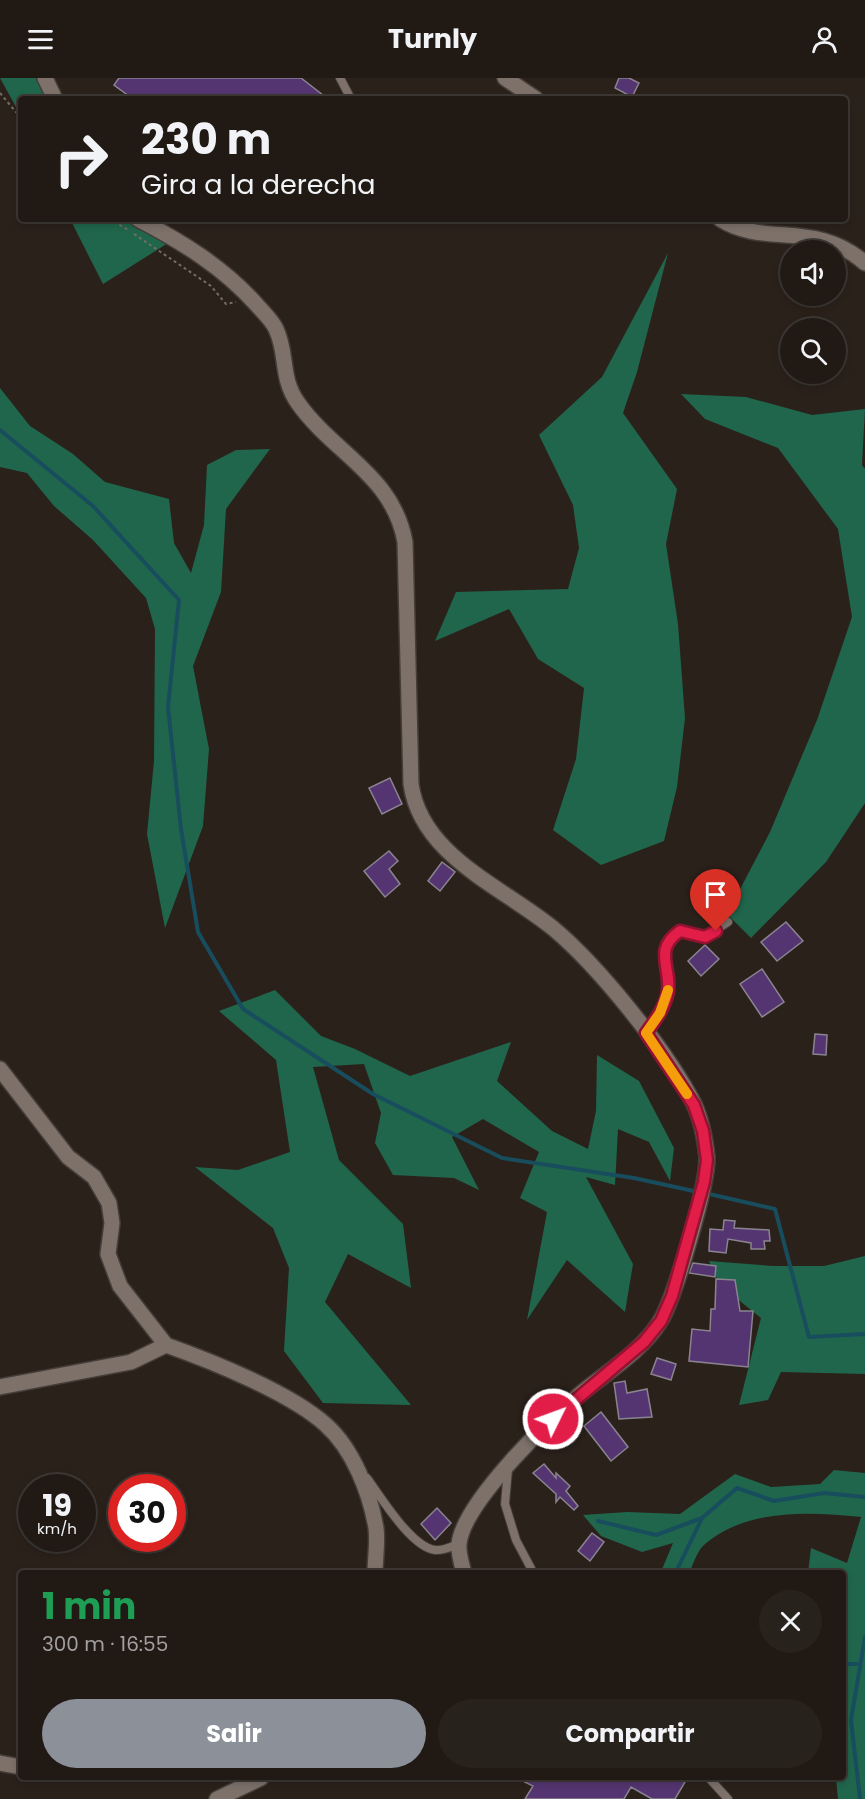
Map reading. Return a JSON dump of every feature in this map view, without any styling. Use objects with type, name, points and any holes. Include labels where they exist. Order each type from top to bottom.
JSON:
[{"type":"street","points":[[45,78],[54,96]]},
{"type":"street","points":[[505,78],[532,96]]},
{"type":"street","points":[[143,222],[201,255],[252,299],[276,328],[286,383],[298,404],[379,486],[401,520],[405,542],[411,784],[414,803],[422,820],[435,839],[454,856],[551,927],[577,949],[646,1033],[694,1105],[703,1131],[707,1160],[704,1182],[672,1296],[661,1321],[636,1349],[566,1406],[508,1467],[474,1508],[465,1524],[459,1544],[463,1570]]},
{"type":"street","points":[[726,222],[752,232],[822,238],[843,246],[865,262]]},
{"type":"street","points":[[0,1069],[68,1157],[94,1178],[109,1203],[112,1222],[108,1254],[120,1286],[166,1345],[207,1360],[294,1404],[326,1425],[344,1448],[370,1505],[376,1530],[375,1570]]},
{"type":"street","points":[[0,1387],[131,1362],[166,1345]]},
{"type":"street","points":[[0,1764],[18,1767]]},
{"type":"street","points":[[217,1799],[257,1780]]},
{"type":"lane","points":[[340,78],[349,96]]},
{"type":"lane","points":[[646,1033],[660,1013],[668,995],[664,958],[666,946],[672,937],[680,931],[705,937],[728,922]]},
{"type":"lane","points":[[344,1448],[405,1528],[418,1540],[432,1550],[441,1550],[459,1544]]},
{"type":"lane","points":[[508,1467],[505,1504],[516,1540],[532,1570]]},
{"type":"lane","points":[[710,1780],[720,1796],[728,1799]]},
{"type":"path","points":[[0,93],[18,114]]},
{"type":"path","points":[[114,222],[211,286],[226,304],[252,299]]},
{"type":"green space","points":[[0,78],[41,78],[50,96],[18,96],[18,111]]},
{"type":"green space","points":[[72,222],[147,222],[176,238],[103,284]]},
{"type":"green space","points":[[668,253],[637,372],[623,413],[677,489],[666,544],[678,624],[685,718],[677,787],[664,841],[601,865],[553,830],[576,759],[584,688],[538,659],[509,609],[435,641],[456,592],[568,589],[579,548],[573,505],[539,435],[602,377]]},
{"type":"green space","points":[[0,388],[30,426],[73,454],[105,482],[169,499],[174,543],[191,573],[204,525],[207,465],[236,450],[270,449],[226,509],[221,592],[193,666],[209,749],[203,826],[165,928],[147,834],[154,761],[155,629],[146,598],[93,540],[54,506],[27,473],[0,467]]},
{"type":"green space","points":[[681,394],[746,397],[812,415],[865,409],[862,465],[865,469],[865,803],[826,862],[751,938],[727,914],[770,832],[817,720],[852,617],[838,529],[778,448],[705,419]]},
{"type":"green space","points":[[275,990],[321,1036],[355,1049],[410,1076],[511,1042],[497,1081],[552,1131],[588,1149],[596,1111],[597,1055],[639,1081],[674,1148],[670,1181],[649,1142],[618,1129],[615,1185],[586,1177],[633,1264],[625,1312],[567,1260],[527,1320],[547,1212],[520,1198],[539,1152],[483,1119],[452,1137],[479,1190],[454,1178],[393,1175],[375,1143],[381,1113],[364,1064],[313,1067],[339,1160],[403,1224],[411,1288],[348,1254],[325,1302],[411,1405],[323,1403],[284,1351],[289,1268],[273,1228],[195,1167],[238,1170],[290,1152],[276,1060],[219,1011]]},
{"type":"green space","points":[[865,1256],[865,1374],[781,1372],[768,1400],[739,1405],[761,1318],[720,1285],[709,1261],[773,1266],[824,1266]]},
{"type":"green space","points":[[834,1470],[865,1473],[865,1799],[838,1799],[836,1780],[846,1780],[846,1570],[808,1570],[811,1548],[847,1563],[861,1517],[820,1514],[779,1515],[739,1524],[704,1545],[697,1554],[690,1570],[662,1570],[673,1543],[642,1552],[601,1536],[583,1515],[627,1512],[680,1514],[735,1474],[771,1487],[820,1484]]},
{"type":"building","points":[[119,78],[301,78],[324,96],[129,96],[114,85]]},
{"type":"building","points":[[619,78],[629,78],[639,83],[632,96],[615,88]]},
{"type":"building","points":[[390,778],[402,804],[382,814],[369,788]]},
{"type":"building","points":[[389,851],[398,861],[389,869],[400,884],[385,897],[364,871]]},
{"type":"building","points":[[442,862],[455,872],[440,891],[428,881]]},
{"type":"building","points":[[786,922],[803,941],[777,961],[761,942]]},
{"type":"building","points":[[705,945],[719,959],[701,976],[688,961]]},
{"type":"building","points":[[762,969],[784,1002],[762,1017],[740,984]]},
{"type":"building","points":[[815,1034],[827,1035],[826,1055],[813,1054]]},
{"type":"building","points":[[724,1220],[735,1221],[734,1228],[769,1230],[770,1241],[764,1241],[765,1249],[751,1249],[751,1243],[728,1239],[726,1253],[709,1251],[710,1229],[723,1230]]},
{"type":"building","points":[[693,1263],[716,1266],[715,1277],[689,1273]]},
{"type":"building","points":[[716,1279],[735,1280],[740,1311],[753,1311],[748,1367],[689,1361],[692,1329],[710,1331],[711,1309],[715,1309]]},
{"type":"building","points":[[657,1358],[676,1364],[671,1380],[651,1374]]},
{"type":"building","points":[[625,1381],[627,1393],[647,1389],[652,1417],[619,1419],[614,1383]]},
{"type":"building","points":[[601,1412],[628,1447],[611,1461],[584,1426]]},
{"type":"building","points":[[544,1464],[556,1478],[556,1473],[570,1486],[566,1491],[578,1506],[574,1510],[560,1497],[556,1502],[556,1494],[533,1473]]},
{"type":"building","points":[[437,1508],[451,1523],[435,1540],[421,1524]]},
{"type":"building","points":[[592,1533],[604,1542],[590,1561],[578,1551]]},
{"type":"building","points":[[521,1780],[682,1780],[685,1782],[675,1799],[652,1799],[631,1787],[624,1799],[525,1799],[533,1786]]},
{"type":"waterway","points":[[0,430],[93,506],[179,600],[168,707],[181,829],[198,932],[243,1009],[373,1094],[502,1158],[634,1178],[698,1192]]},
{"type":"waterway","points":[[705,1193],[775,1209],[809,1337],[865,1334]]},
{"type":"waterway","points":[[598,1521],[656,1535],[702,1518],[737,1488],[774,1501],[824,1493],[865,1497]]},
{"type":"waterway","points":[[677,1570],[702,1518]]},
{"type":"waterway","points":[[860,1799],[851,1720],[865,1637]]},
{"type":"waterway","points":[[846,1664],[859,1664]]},
{"type":"slow traffic","points":[[668,990],[660,1013],[646,1033],[672,1068],[687,1094]]},
{"type":"route","points":[[553,1419],[644,1342],[661,1321],[672,1296],[704,1182],[707,1160],[703,1131],[694,1105],[672,1068],[646,1033],[660,1013],[668,995],[664,958],[666,946],[672,937],[680,931],[691,932],[700,937],[716,931]]}]
